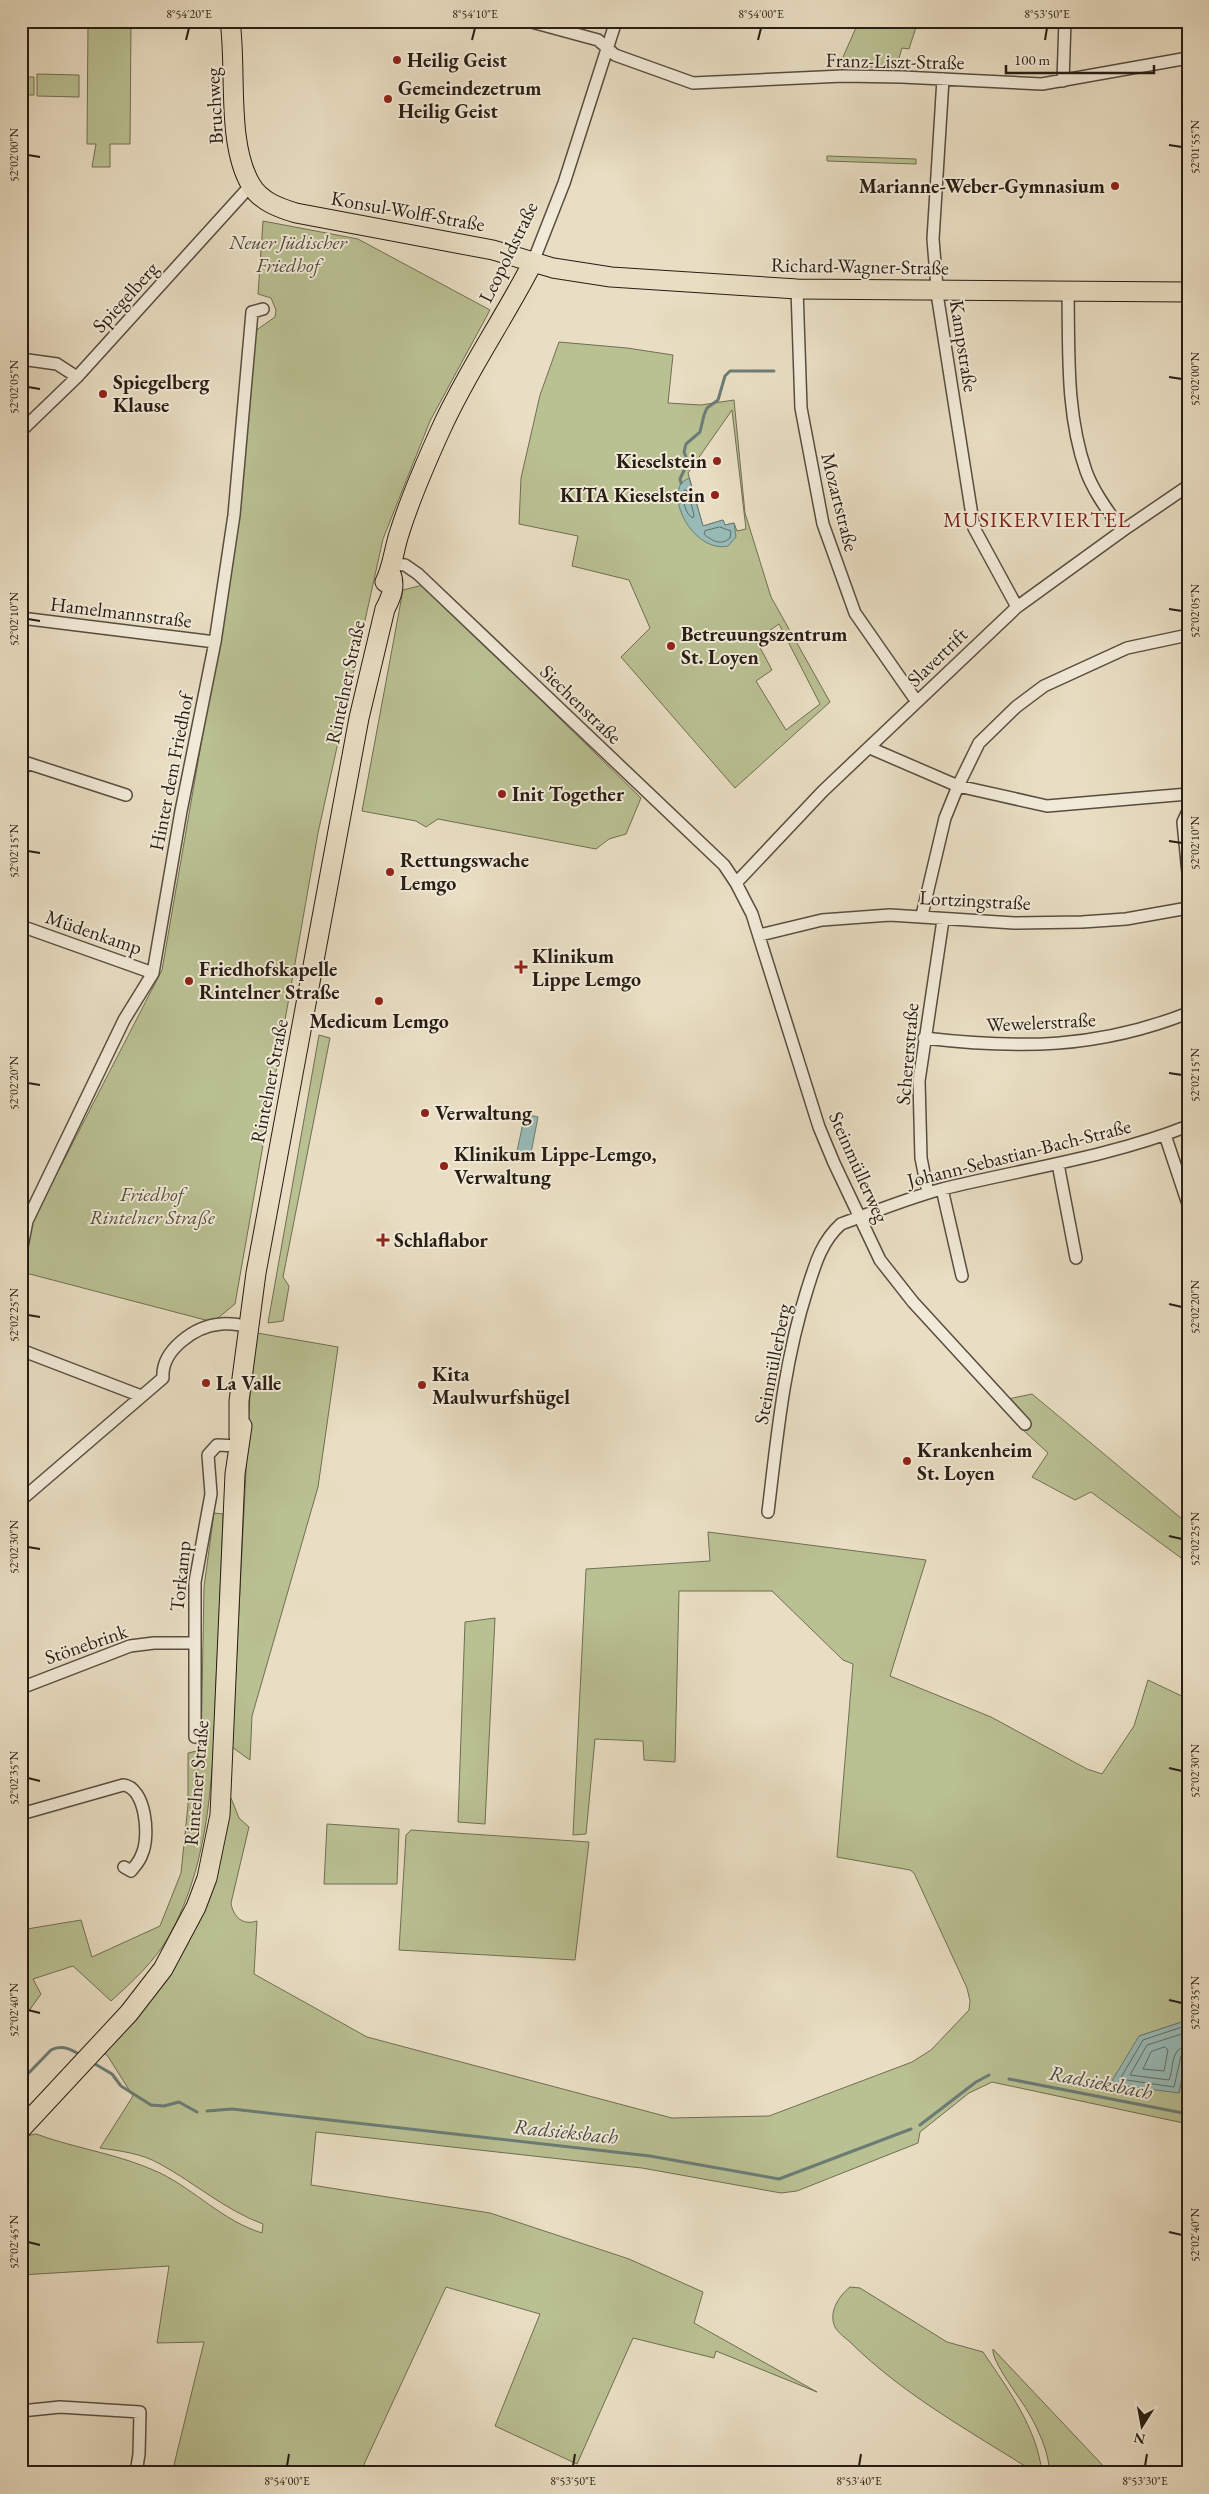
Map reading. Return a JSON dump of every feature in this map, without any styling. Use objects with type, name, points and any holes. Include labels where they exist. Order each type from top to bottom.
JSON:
[{"type":"main road","name":"Bruchweg","points":[[230,21],[234,47],[235,123],[239,152],[251,185],[274,206]]},
{"type":"main road","name":"Konsul-Wolff-Straße","points":[[274,206],[316,218],[493,250],[533,262]]},
{"type":"main road","name":"Richard-Wagner-Straße","points":[[533,262],[553,268],[611,277],[797,289],[1188,292]]},
{"type":"main road","name":"Leopoldstraße","points":[[415,491],[440,430],[466,377],[533,262]]},
{"type":"main road","name":"Rintelner Straße","points":[[21,2129],[129,2013],[164,1970],[196,1907],[207,1878],[220,1815],[239,1441],[244,1410],[242,1385],[248,1326],[359,718],[385,609],[392,597],[394,580],[391,567],[400,531],[415,491]]},
{"type":"street","name":"Franz-Liszt-Straße","points":[[528,21],[598,40],[615,55],[693,83],[842,76],[943,79],[1022,85],[1063,81],[1188,58]]},
{"type":"street","name":"Leopoldstraße","points":[[533,262],[564,183],[616,21]]},
{"type":"street","points":[[1063,81],[1065,21]]},
{"type":"street","name":"Kampstraße","points":[[943,79],[933,239],[937,291],[974,528],[1017,607]]},
{"type":"street","name":"Spiegelberg","points":[[21,431],[77,378],[251,185]]},
{"type":"street","name":"Mozartstraße","points":[[797,289],[802,417],[823,524],[855,613],[917,702]]},
{"type":"street","points":[[1068,292],[1070,394],[1076,434],[1087,473],[1102,503],[1122,531]]},
{"type":"street","name":"Hinter dem Friedhof","points":[[24,1220],[124,1020],[153,973],[181,812],[215,642],[234,515],[252,312],[263,309]]},
{"type":"street","points":[[21,358],[57,364],[77,378]]},
{"type":"street","name":"Slavertrift","points":[[736,882],[823,791],[1017,607],[1188,486]]},
{"type":"street","name":"Siechenstraße","points":[[391,567],[405,565],[418,574],[724,865],[736,882]]},
{"type":"street","name":"Hamelmannstraße","points":[[21,618],[215,642]]},
{"type":"street","points":[[922,915],[945,818],[979,743],[1016,707],[1044,686],[1127,648],[1188,635]]},
{"type":"street","points":[[870,748],[958,786],[1047,806],[1188,794]]},
{"type":"street","points":[[21,776],[23,761],[126,795]]},
{"type":"street","points":[[1188,811],[1183,822],[1188,873]]},
{"type":"street","name":"Steinmüllerweg","points":[[736,882],[760,935],[819,1127],[880,1260],[913,1302],[1024,1424]]},
{"type":"street","name":"Lortzingstraße","points":[[760,935],[822,920],[890,915],[922,915],[943,920],[1014,923],[1082,922],[1126,919],[1188,908]]},
{"type":"street","name":"Schererstraße","points":[[928,1193],[921,1158],[919,1081],[943,920]]},
{"type":"street","name":"Müdenkamp","points":[[21,926],[153,973]]},
{"type":"street","name":"Wewelerstraße","points":[[924,1038],[986,1045],[1061,1044],[1107,1037],[1157,1025],[1188,1014]]},
{"type":"street","name":"Johann-Sebastian-Bach-Straße","points":[[860,1217],[942,1189],[1058,1164],[1165,1135],[1188,1126]]},
{"type":"street","points":[[1165,1135],[1188,1204]]},
{"type":"street","points":[[1058,1164],[1076,1258]]},
{"type":"street","points":[[942,1189],[962,1276]]},
{"type":"street","name":"Steinmüllerberg","points":[[768,1512],[791,1348],[816,1261],[830,1233],[841,1224],[860,1217]]},
{"type":"street","points":[[21,1252],[24,1220]]},
{"type":"street","points":[[21,1500],[163,1378],[167,1358],[178,1345],[192,1334],[220,1324],[248,1326]]},
{"type":"street","points":[[21,1350],[141,1396]]},
{"type":"street","name":"Torkamp","points":[[195,1737],[195,1582],[211,1494],[208,1455],[217,1445],[239,1441]]},
{"type":"street","name":"Stönebrink","points":[[21,1688],[130,1646],[154,1643],[194,1644]]},
{"type":"street","points":[[21,1814],[123,1785],[130,1786],[138,1794],[145,1821],[146,1836],[143,1854],[137,1864],[131,1871],[124,1866]]},
{"type":"street","points":[[21,2411],[60,2407],[140,2412],[139,2454],[136,2473]]},
{"type":"green space","points":[[88,21],[131,21],[130,144],[110,144],[110,167],[92,167],[96,144],[87,144]]},
{"type":"green space","points":[[859,21],[918,21],[909,49],[902,48],[896,68],[839,66]]},
{"type":"green space","points":[[37,74],[79,75],[79,97],[37,96]]},
{"type":"green space","points":[[21,77],[34,77],[34,95],[21,95]]},
{"type":"green space","points":[[827,156],[916,159],[916,164],[827,161]]},
{"type":"green space","name":"Friedhof Rintelner Straße","points":[[263,221],[358,239],[490,310],[430,421],[383,539],[318,833],[235,1304],[213,1322],[22,1272],[32,1222],[162,970],[235,548],[255,331],[275,317],[276,310],[271,298],[258,294]]},
{"type":"green space","points":[[559,342],[627,348],[673,355],[668,403],[701,405],[734,400],[745,513],[771,597],[830,702],[735,788],[621,657],[650,628],[629,580],[572,566],[578,536],[519,524],[521,478],[540,395]],"holes":[[[732,410],[746,529],[737,531],[734,523],[725,525],[723,520],[703,526],[688,473]],[[779,624],[820,704],[786,730],[756,681],[772,670],[756,640]]]},
{"type":"green space","points":[[423,585],[641,798],[626,834],[609,839],[596,849],[438,819],[426,827],[416,821],[362,811],[403,590]]},
{"type":"green space","points":[[319,1035],[330,1038],[283,1277],[289,1286],[283,1321],[268,1323]]},
{"type":"green space","points":[[257,1333],[338,1347],[318,1487],[252,1716],[250,1760],[232,1747],[250,1393]]},
{"type":"green space","points":[[1032,1394],[1188,1524],[1188,1563],[1091,1492],[1075,1500],[1032,1477],[1048,1453],[1022,1429],[1028,1418],[1008,1399]]},
{"type":"green space","points":[[214,1513],[223,1514],[211,1779],[208,1812],[202,1844],[194,1876],[183,1906],[169,1936],[157,1954],[135,1979],[111,2001],[73,1966],[33,1979],[41,1994],[21,2022],[21,1930],[81,1920],[92,1957],[160,1926],[181,1873],[188,1805],[188,1753],[201,1750],[204,1587]]},
{"type":"green space","points":[[708,1532],[926,1560],[890,1676],[991,1717],[1087,1769],[1102,1774],[1134,1726],[1148,1680],[1188,1699],[1188,2020],[1139,2036],[1179,2093],[1188,2044],[1188,2124],[992,2082],[969,2093],[920,2132],[918,2143],[797,2191],[781,2193],[642,2168],[316,2132],[311,2185],[490,2213],[629,2259],[703,2292],[694,2323],[817,2392],[716,2351],[714,2358],[633,2338],[577,2464],[495,2426],[540,2314],[446,2287],[360,2473],[172,2473],[204,2342],[157,2343],[169,2266],[21,2275],[21,2143],[30,2135],[36,2134],[145,2166],[173,2180],[235,2221],[262,2233],[263,2224],[223,2204],[153,2160],[123,2151],[100,2148],[133,2096],[107,2055],[101,2052],[181,1956],[228,1797],[231,1798],[239,1818],[249,1827],[231,1903],[239,1919],[247,1922],[257,1921],[254,1974],[367,2037],[672,2118],[769,2116],[912,2062],[931,2050],[969,2010],[970,2001],[967,1988],[914,1873],[910,1870],[837,1857],[853,1664],[843,1660],[772,1591],[679,1591],[675,1762],[644,1760],[643,1741],[595,1739],[586,1834],[573,1835],[586,1569],[710,1561]]},
{"type":"green space","points":[[495,1618],[485,1824],[458,1822],[465,1622]]},
{"type":"green space","points":[[327,1824],[399,1829],[397,1884],[324,1884]]},
{"type":"green space","points":[[411,1830],[589,1842],[575,1960],[399,1950],[406,1835]]},
{"type":"green space","points":[[850,2287],[860,2288],[947,2342],[983,2352],[1028,2425],[1039,2456],[1042,2473],[1036,2473],[917,2397],[840,2334],[833,2321],[834,2310],[842,2295]]},
{"type":"green space","points":[[993,2349],[1110,2473],[1049,2473],[1049,2465],[1039,2432],[996,2362]]},
{"type":"water","points":[[689,478],[703,526],[723,520],[725,525],[734,523],[736,537],[728,546],[717,546],[707,543],[697,536],[683,516],[678,493],[681,483]]},
{"type":"water","points":[[525,1114],[538,1117],[531,1153],[517,1151]]},
{"type":"water","points":[[1188,2020],[1188,2044],[1179,2093],[1110,2084],[1139,2036]]},
{"type":"waterway","points":[[681,483],[680,479],[688,462],[684,452],[686,444],[700,432],[707,408],[718,400],[725,376],[730,371],[774,371]]},
{"type":"waterway","name":"Radsieksbach","points":[[21,2081],[51,2050],[64,2048],[77,2053]]},
{"type":"waterway","name":"Radsieksbach","points":[[95,2064],[112,2074],[121,2086],[151,2105],[164,2106],[179,2102],[197,2112]]},
{"type":"waterway","name":"Radsieksbach","points":[[920,2125],[976,2082],[989,2075]]},
{"type":"waterway","name":"Radsieksbach","points":[[1009,2079],[1188,2114]]},
{"type":"waterway","name":"Radsieksbach","points":[[207,2111],[232,2109],[650,2156],[779,2179],[911,2129]]},
{"type":"place","name":"Heilig Geist","points":[[397,60]]},
{"type":"place","name":"Gemeindezetrum Heilig Geist","points":[[388,99]]},
{"type":"place","name":"Marianne-Weber-Gymnasium","points":[[1115,186]]},
{"type":"place","name":"Spiegelberg Klause","points":[[103,394]]},
{"type":"place","name":"Kieselstein","points":[[717,461]]},
{"type":"place","name":"KITA Kieselstein","points":[[715,495]]},
{"type":"place","name":"Betreuungszentrum St. Loyen","points":[[671,646]]},
{"type":"place","name":"Init Together","points":[[502,794]]},
{"type":"place","name":"Rettungswache Lemgo","points":[[390,872]]},
{"type":"place","name":"Klinikum Lippe Lemgo","points":[[521,967]]},
{"type":"place","name":"Friedhofskapelle Rintelner Straße","points":[[189,981]]},
{"type":"place","name":"Medicum Lemgo","points":[[379,1001]]},
{"type":"place","name":"Verwaltung","points":[[425,1113]]},
{"type":"place","name":"Klinikum Lippe-Lemgo, Verwaltung","points":[[444,1166]]},
{"type":"place","name":"Schlaflabor","points":[[383,1240]]},
{"type":"place","name":"La Valle","points":[[206,1383]]},
{"type":"place","name":"Kita Maulwurfshügel","points":[[422,1385]]},
{"type":"place","name":"Krankenheim St. Loyen","points":[[907,1461]]},
{"type":"district","name":"MUSIKERVIERTEL","points":[[1037,519]]},
{"type":"park label","name":"Neuer Jüdischer Friedhof","points":[[288,254]]}]
